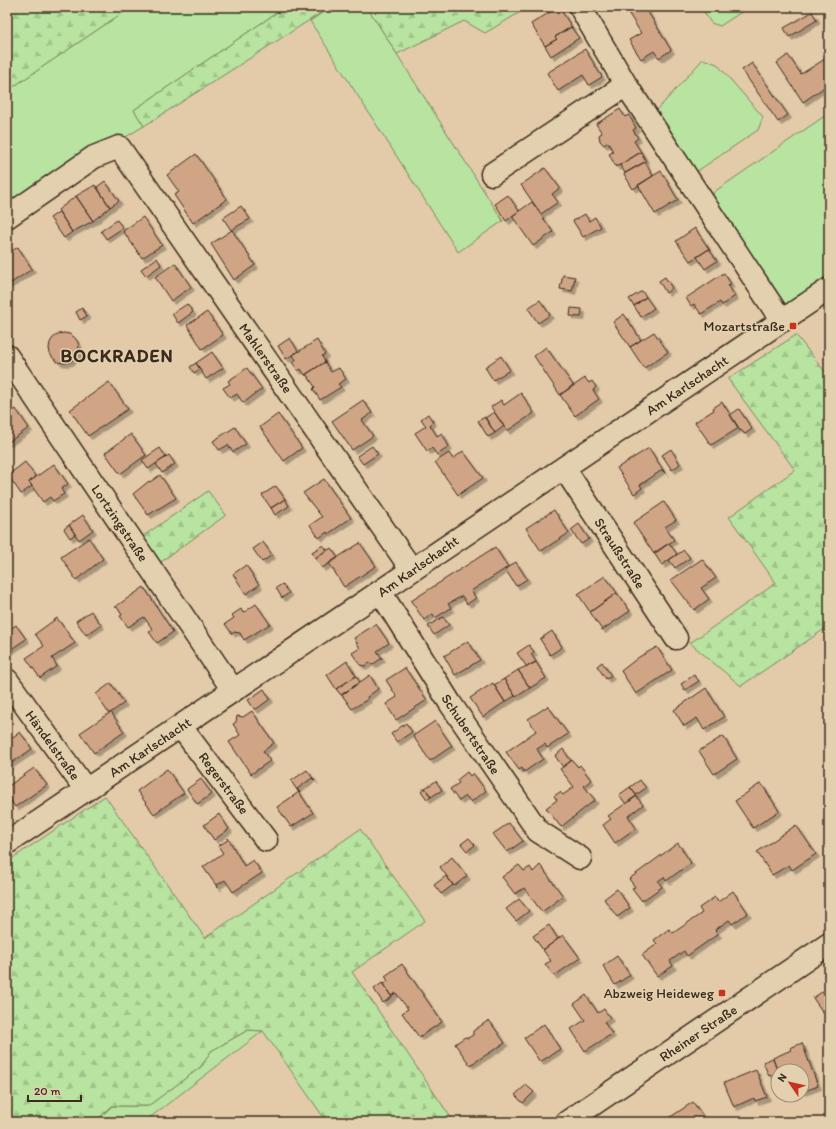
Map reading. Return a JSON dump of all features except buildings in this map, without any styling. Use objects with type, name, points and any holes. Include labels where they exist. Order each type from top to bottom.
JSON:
[{"type":"street","points":[[580,7],[626,85],[782,321]]},
{"type":"street","points":[[492,174],[626,85]]},
{"type":"street","name":"Mahlerstraße","points":[[7,217],[94,157],[120,147],[412,570]]},
{"type":"street","name":"Am Karlschacht","points":[[7,843],[182,726],[233,690],[381,593],[412,570],[829,289]]},
{"type":"street","name":"Lortzingstraße","points":[[7,356],[233,690]]},
{"type":"street","name":"Straußstraße","points":[[564,468],[676,638]]},
{"type":"street","name":"Schubertstraße","points":[[381,593],[450,703],[538,831],[580,858]]},
{"type":"street","name":"Händelstraße","points":[[7,680],[86,790]]},
{"type":"street","name":"Regerstraße","points":[[182,726],[266,840]]},
{"type":"street","name":"Rheiner Straße","points":[[567,1122],[829,944]]},
{"type":"green space","points":[[7,7],[131,7],[7,91]]},
{"type":"green space","points":[[131,7],[285,7],[134,110],[144,126],[7,209],[7,91]]},
{"type":"green space","points":[[285,7],[330,7],[144,126],[134,110]]},
{"type":"green space","points":[[331,7],[367,7],[503,221],[458,252],[310,21]]},
{"type":"green space","points":[[367,7],[529,7],[485,33],[464,21],[397,54]]},
{"type":"green space","points":[[701,7],[749,7],[720,26],[711,23]]},
{"type":"green space","points":[[703,59],[717,64],[763,117],[758,130],[696,172],[657,110]]},
{"type":"green space","points":[[829,113],[829,278],[785,308],[711,198],[714,192]]},
{"type":"green space","points":[[796,335],[829,377],[829,626],[741,686],[690,643],[776,583],[729,517],[795,470],[728,379]]},
{"type":"green space","points":[[208,491],[226,515],[158,564],[139,539]]},
{"type":"green space","points":[[105,796],[205,938],[360,829],[425,921],[352,972],[454,1122],[327,1122],[263,1031],[248,1030],[211,1051],[202,1066],[148,1106],[112,1106],[95,1122],[7,1122],[7,862]]},
{"type":"green space","points":[[248,1030],[263,1031],[144,1122],[95,1122],[112,1106],[148,1106],[202,1066],[211,1051]]},
{"type":"place","name":"Mozartstraße","points":[[793,326]]},
{"type":"place","name":"Abzweig Heideweg","points":[[722,993]]},
{"type":"district","name":"BOCKRADEN","points":[[117,356]]}]
